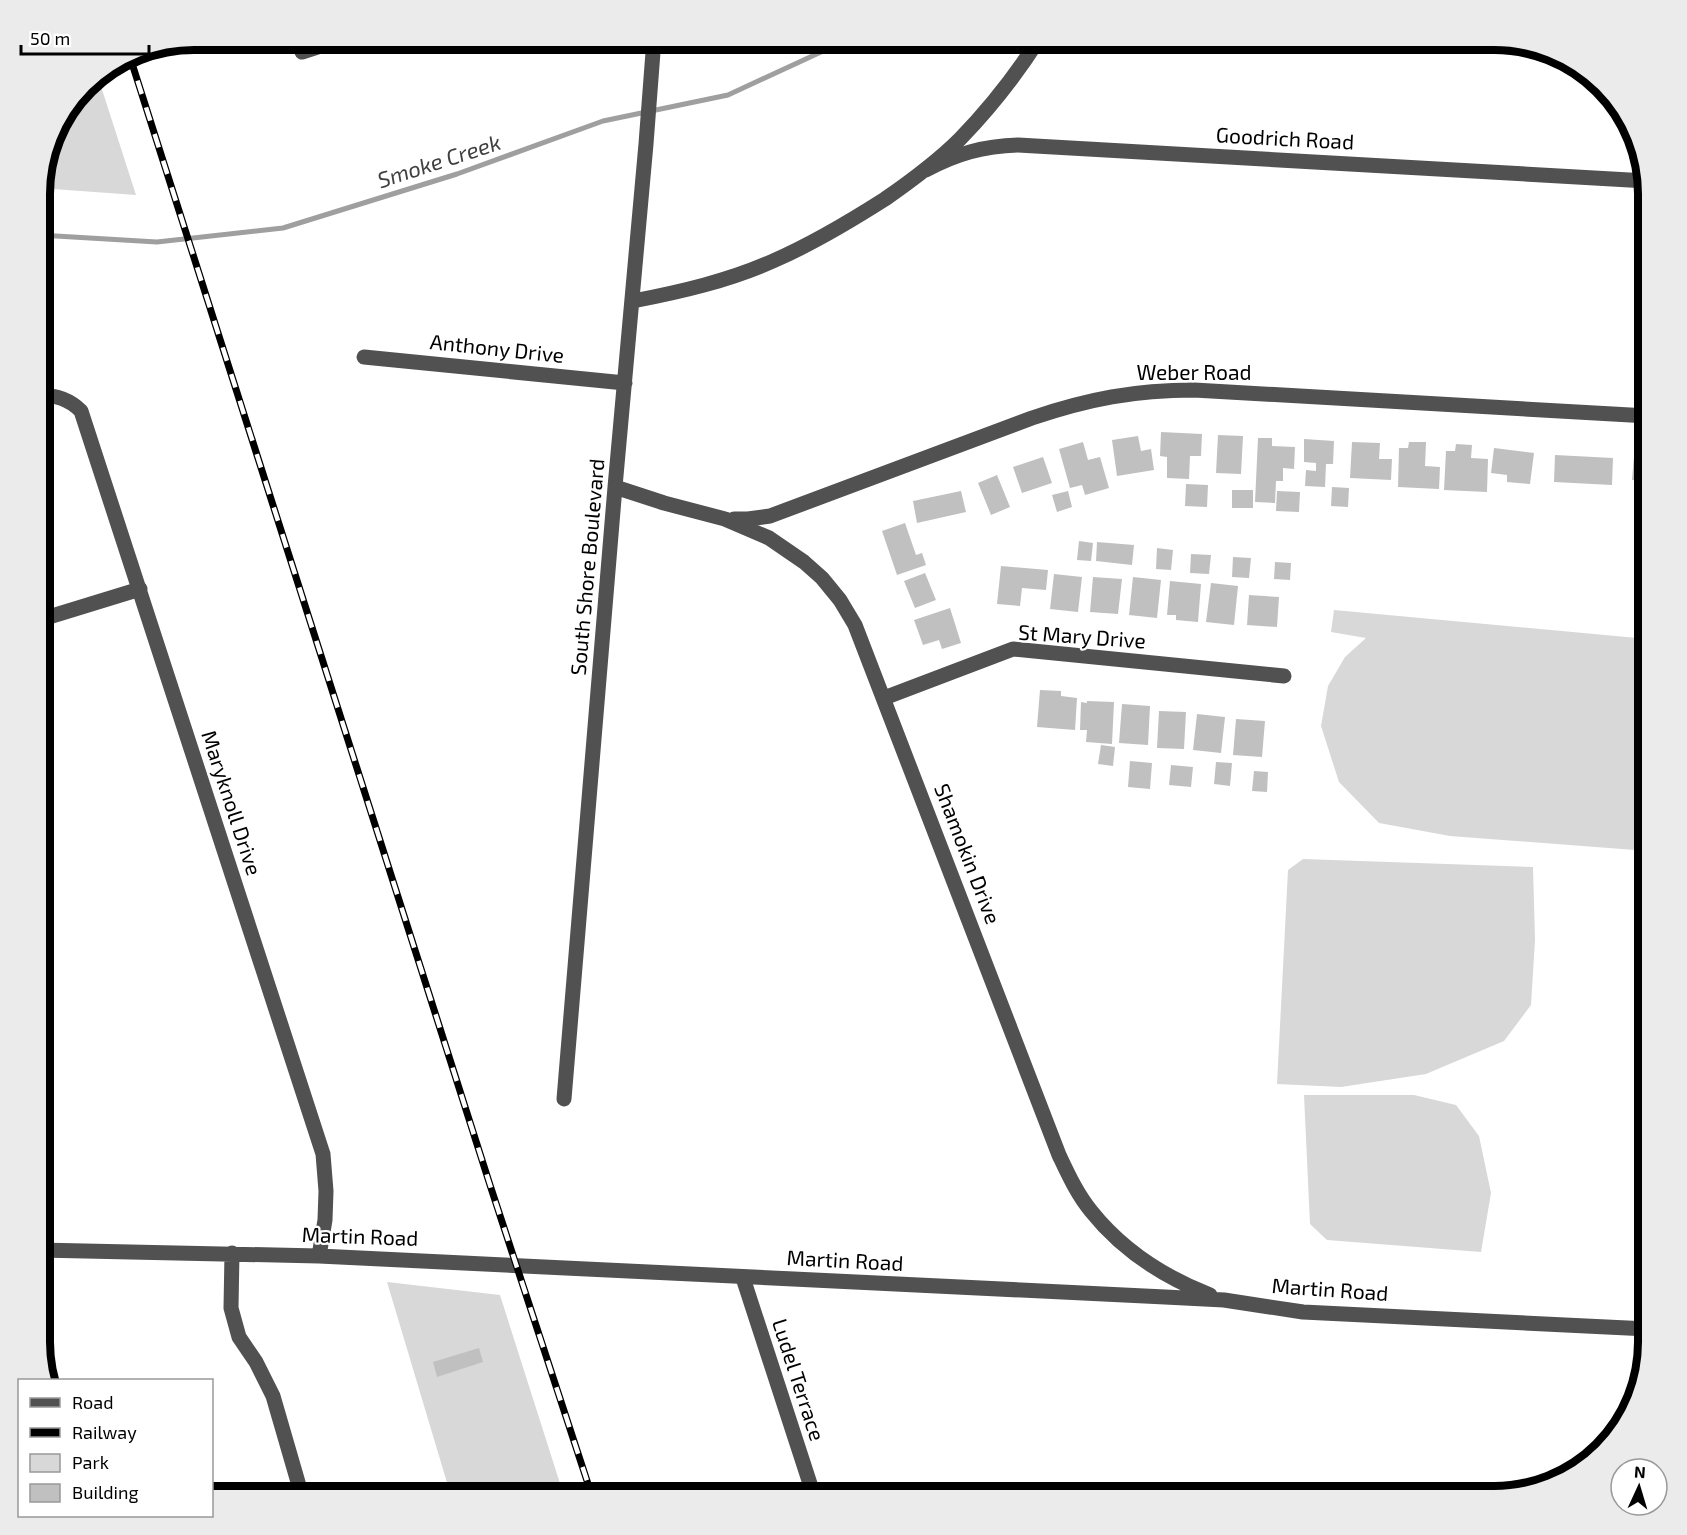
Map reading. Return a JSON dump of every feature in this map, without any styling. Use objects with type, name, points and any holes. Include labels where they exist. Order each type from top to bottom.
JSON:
[{"type":"street","name":"South Shore Boulevard","points":[[564,1099],[653,50]]},
{"type":"street","points":[[633,301],[713,282],[772,261],[862,214],[926,170],[959,140],[996,99],[1032,50]]},
{"type":"street","name":"Goodrich Road","points":[[926,170],[947,159],[976,149],[1018,145],[1637,180]]},
{"type":"street","name":"Anthony Drive","points":[[364,357],[625,383]]},
{"type":"street","name":"Weber Road","points":[[725,519],[770,516],[1066,406],[1124,394],[1159,390],[1194,390],[1637,415]]},
{"type":"street","name":"Maryknoll Drive","points":[[50,395],[66,399],[81,411],[323,1154],[326,1191],[325,1220],[319,1256]]},
{"type":"street","name":"Shamokin Drive","points":[[615,487],[725,519],[769,538],[804,562],[822,578],[840,600],[855,625],[1059,1155],[1073,1183],[1090,1210],[1110,1233],[1131,1251],[1162,1273],[1224,1300]]},
{"type":"street","points":[[50,617],[140,589]]},
{"type":"street","name":"St Mary Drive","points":[[884,698],[1013,650],[1284,676]]},
{"type":"street","name":"Martin Road","points":[[50,1250],[232,1253],[517,1265],[743,1278],[1224,1300],[1303,1312],[1638,1329]]},
{"type":"street","points":[[232,1253],[231,1308],[239,1337],[256,1362],[273,1396],[299,1486]]},
{"type":"street","name":"Ludel Terrace","points":[[743,1278],[811,1486]]},
{"type":"green space","points":[[100,83],[136,195],[50,189],[54,156],[64,130],[79,106]]},
{"type":"green space","points":[[1334,610],[1637,638],[1638,850],[1450,836],[1379,823],[1339,782],[1321,726],[1328,686],[1345,657],[1366,638],[1331,632]]},
{"type":"green space","points":[[1303,859],[1533,867],[1535,940],[1531,1005],[1504,1041],[1426,1074],[1341,1087],[1277,1084],[1288,870]]},
{"type":"green space","points":[[1304,1095],[1414,1095],[1456,1105],[1479,1136],[1491,1193],[1481,1252],[1327,1240],[1310,1224]]},
{"type":"green space","points":[[387,1282],[500,1295],[561,1486],[448,1486]]},
{"type":"building","points":[[1161,432],[1202,434],[1201,456],[1190,456],[1189,479],[1167,478],[1167,457],[1160,456]]},
{"type":"building","points":[[1218,435],[1243,436],[1241,474],[1216,473]]},
{"type":"building","points":[[1138,436],[1141,451],[1151,449],[1154,470],[1117,476],[1112,440]]},
{"type":"building","points":[[1258,438],[1272,438],[1272,446],[1295,447],[1294,469],[1283,468],[1283,481],[1276,481],[1275,503],[1255,502]]},
{"type":"building","points":[[1304,439],[1334,441],[1333,464],[1326,464],[1325,487],[1305,486],[1306,470],[1316,471],[1316,463],[1304,462]]},
{"type":"building","points":[[1083,442],[1088,460],[1100,457],[1109,488],[1085,495],[1082,485],[1070,488],[1059,449]]},
{"type":"building","points":[[1352,442],[1380,443],[1379,459],[1392,459],[1391,480],[1350,478]]},
{"type":"building","points":[[1409,442],[1426,442],[1425,466],[1440,467],[1439,489],[1398,487],[1399,448],[1408,448]]},
{"type":"building","points":[[1456,444],[1472,445],[1471,458],[1488,459],[1487,492],[1444,490],[1446,451],[1455,451]]},
{"type":"building","points":[[1494,448],[1534,453],[1530,484],[1507,482],[1507,475],[1491,473]]},
{"type":"building","points":[[1555,455],[1613,458],[1612,485],[1554,482]]},
{"type":"building","points":[[1634,456],[1637,456],[1637,480],[1632,480]]},
{"type":"building","points":[[1043,457],[1052,483],[1022,493],[1013,467]]},
{"type":"building","points":[[997,475],[1010,507],[991,515],[978,483]]},
{"type":"building","points":[[1186,484],[1208,485],[1207,507],[1185,506]]},
{"type":"building","points":[[1332,487],[1349,488],[1348,507],[1331,506]]},
{"type":"building","points":[[1232,490],[1253,490],[1253,508],[1232,508]]},
{"type":"building","points":[[961,491],[966,512],[917,523],[913,501]]},
{"type":"building","points":[[1068,491],[1072,507],[1057,512],[1052,495]]},
{"type":"building","points":[[1277,491],[1300,492],[1299,512],[1276,511]]},
{"type":"building","points":[[905,523],[916,555],[922,553],[926,565],[897,575],[882,531]]},
{"type":"building","points":[[1079,541],[1093,543],[1091,561],[1077,560]]},
{"type":"building","points":[[1097,542],[1134,545],[1132,565],[1096,561]]},
{"type":"building","points":[[1157,548],[1173,550],[1171,570],[1156,569]]},
{"type":"building","points":[[1191,554],[1211,555],[1209,574],[1190,573]]},
{"type":"building","points":[[1233,557],[1251,558],[1249,578],[1232,577]]},
{"type":"building","points":[[1275,562],[1291,563],[1290,580],[1274,579]]},
{"type":"building","points":[[1001,566],[1048,570],[1046,590],[1022,588],[1020,606],[997,604]]},
{"type":"building","points":[[925,573],[936,600],[915,608],[904,581]]},
{"type":"building","points":[[1054,574],[1082,577],[1078,612],[1050,609]]},
{"type":"building","points":[[1093,577],[1122,579],[1118,614],[1090,612]]},
{"type":"building","points":[[1133,577],[1161,580],[1157,618],[1129,615]]},
{"type":"building","points":[[1170,581],[1201,584],[1198,622],[1176,620],[1176,615],[1167,615]]},
{"type":"building","points":[[1211,583],[1238,586],[1234,625],[1206,622]]},
{"type":"building","points":[[1249,595],[1279,597],[1277,627],[1247,625]]},
{"type":"building","points":[[950,608],[961,643],[942,649],[939,640],[923,645],[914,620]]},
{"type":"building","points":[[1040,690],[1061,691],[1061,696],[1077,698],[1075,730],[1037,727]]},
{"type":"building","points":[[1087,701],[1114,702],[1112,744],[1086,742],[1087,730],[1080,730],[1081,702],[1087,703]]},
{"type":"building","points":[[1122,704],[1150,706],[1148,745],[1119,743]]},
{"type":"building","points":[[1159,711],[1186,712],[1184,749],[1157,748]]},
{"type":"building","points":[[1197,714],[1225,717],[1221,753],[1193,750]]},
{"type":"building","points":[[1236,719],[1265,721],[1262,757],[1233,755]]},
{"type":"building","points":[[1101,745],[1115,747],[1113,766],[1098,764]]},
{"type":"building","points":[[1130,761],[1152,763],[1150,789],[1128,787]]},
{"type":"building","points":[[1216,762],[1232,763],[1230,786],[1214,784]]},
{"type":"building","points":[[1171,765],[1193,767],[1191,787],[1169,785]]},
{"type":"building","points":[[1254,771],[1268,772],[1267,792],[1252,791]]},
{"type":"building","points":[[479,1348],[483,1362],[437,1377],[433,1362]]},
{"type":"waterway","name":"Smoke Creek","points":[[50,236],[157,242],[283,228],[457,174],[603,121],[728,95],[822,50]]},
{"type":"railway","points":[[132,63],[490,1185],[589,1486]]}]
